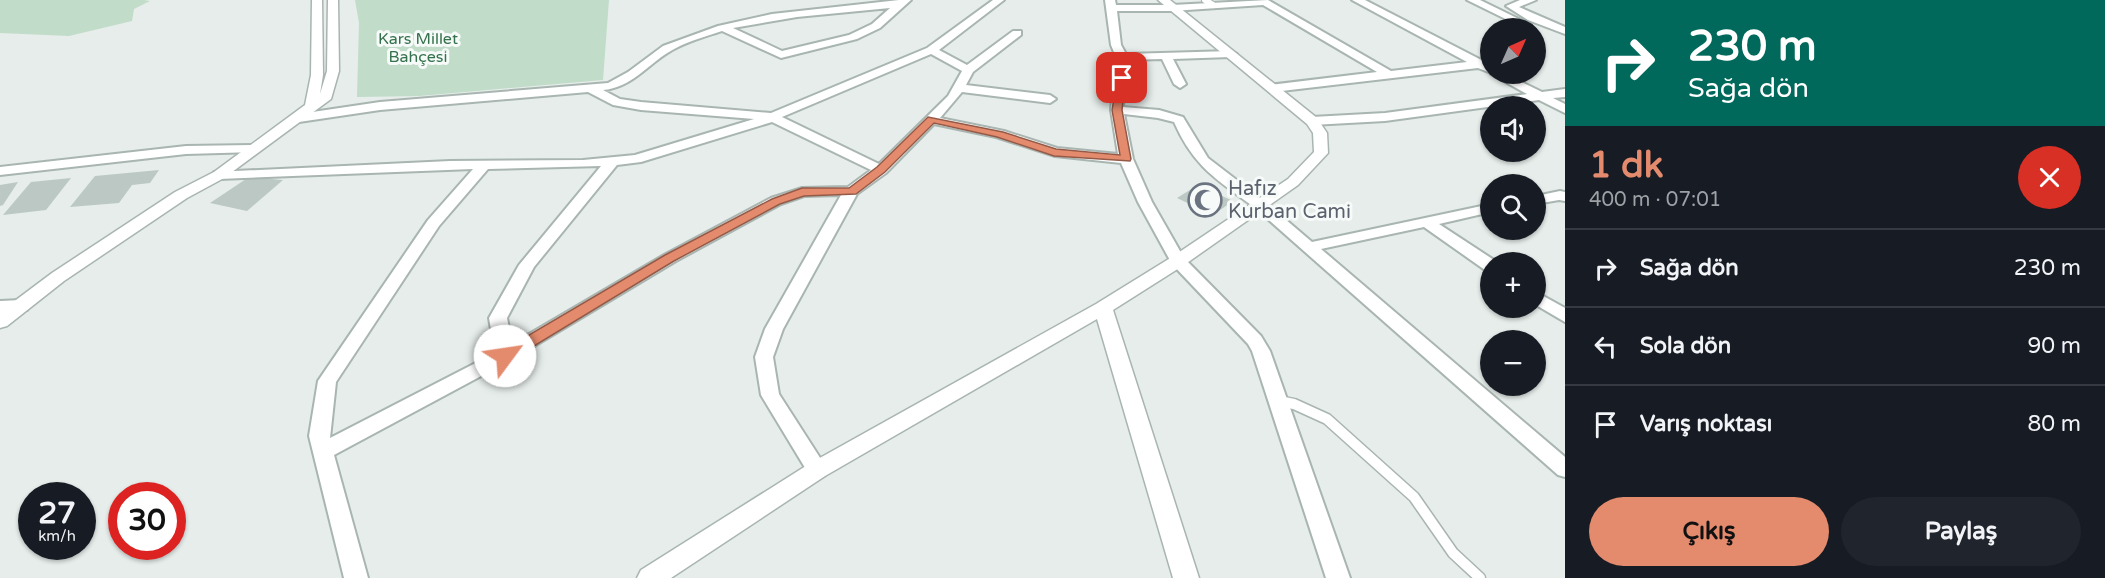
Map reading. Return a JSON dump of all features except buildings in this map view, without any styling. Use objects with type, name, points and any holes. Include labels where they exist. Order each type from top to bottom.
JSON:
[{"type":"street","points":[[311,105],[317,75],[317,0]]},
{"type":"street","points":[[0,322],[58,277],[181,195],[219,175],[252,148],[298,118],[311,105],[326,96],[333,80],[333,0]]},
{"type":"street","points":[[219,175],[484,165],[583,164],[636,159],[681,147],[772,117],[931,50],[999,0]]},
{"type":"street","points":[[1357,0],[1480,64]]},
{"type":"street","points":[[1472,0],[1511,18]]},
{"type":"street","points":[[1531,0],[1511,6],[1532,18],[1565,31]]},
{"type":"street","points":[[1338,578],[1261,351],[1255,340],[1178,261],[1145,202],[1126,159],[1117,110],[1122,57],[1116,45],[1110,4],[1262,1],[1390,75]]},
{"type":"street","points":[[298,118],[380,106],[592,88],[621,81],[636,74],[663,51],[696,36],[724,28],[778,15],[903,2]]},
{"type":"street","points":[[724,28],[781,55],[853,37],[876,26],[903,2]]},
{"type":"street","points":[[650,578],[816,470],[1103,308],[1178,261],[1293,182],[1321,153],[1320,134],[1312,122],[1168,4]]},
{"type":"street","points":[[816,470],[770,395],[764,357],[774,329],[851,191],[881,170],[932,120],[953,98],[968,70],[1017,33]]},
{"type":"street","points":[[1546,33],[1565,40]]},
{"type":"street","points":[[931,50],[968,70]]},
{"type":"street","points":[[1122,57],[1230,54]]},
{"type":"street","points":[[1166,56],[1180,84]]},
{"type":"street","points":[[1273,88],[1480,67]]},
{"type":"street","points":[[1517,84],[1565,109]]},
{"type":"street","points":[[592,88],[617,102],[641,106],[772,117],[881,170]]},
{"type":"street","points":[[957,88],[1050,99]]},
{"type":"street","points":[[1312,122],[1385,117],[1565,93]]},
{"type":"street","points":[[1117,110],[1159,114],[1179,120],[1189,144],[1213,173],[1259,204],[1565,469]]},
{"type":"street","points":[[932,120],[999,134],[1054,152],[1126,159]]},
{"type":"street","points":[[0,171],[186,150],[252,148]]},
{"type":"street","points":[[505,356],[498,318],[527,265],[613,161]]},
{"type":"street","points":[[357,578],[344,538],[320,436],[327,381],[433,223],[484,165]]},
{"type":"street","points":[[323,451],[505,356],[669,258],[776,201],[802,192],[851,191]]},
{"type":"street","points":[[1546,198],[1560,195],[1565,197]]},
{"type":"street","points":[[1310,247],[1480,210]]},
{"type":"street","points":[[1425,221],[1480,258]]},
{"type":"street","points":[[1546,304],[1565,316]]},
{"type":"street","points":[[0,307],[21,306]]},
{"type":"street","points":[[1103,308],[1186,578]]},
{"type":"lane","points":[[1278,401],[1294,404],[1327,419],[1414,497],[1453,553],[1480,578]]},
{"type":"green space","points":[[0,0],[150,1],[134,9],[132,21],[69,36],[0,33]]},
{"type":"green space","name":"Kars Millet Bahçesi","points":[[355,0],[609,0],[603,80],[419,96],[357,97],[359,23]]},
{"type":"place","name":"Hafız Kurban Cami","points":[[1205,200]]},
{"type":"route","points":[[505,356],[669,258],[776,201],[802,192],[851,191],[881,170],[932,120],[999,134],[1054,152],[1126,159],[1117,110],[1122,78]]}]
